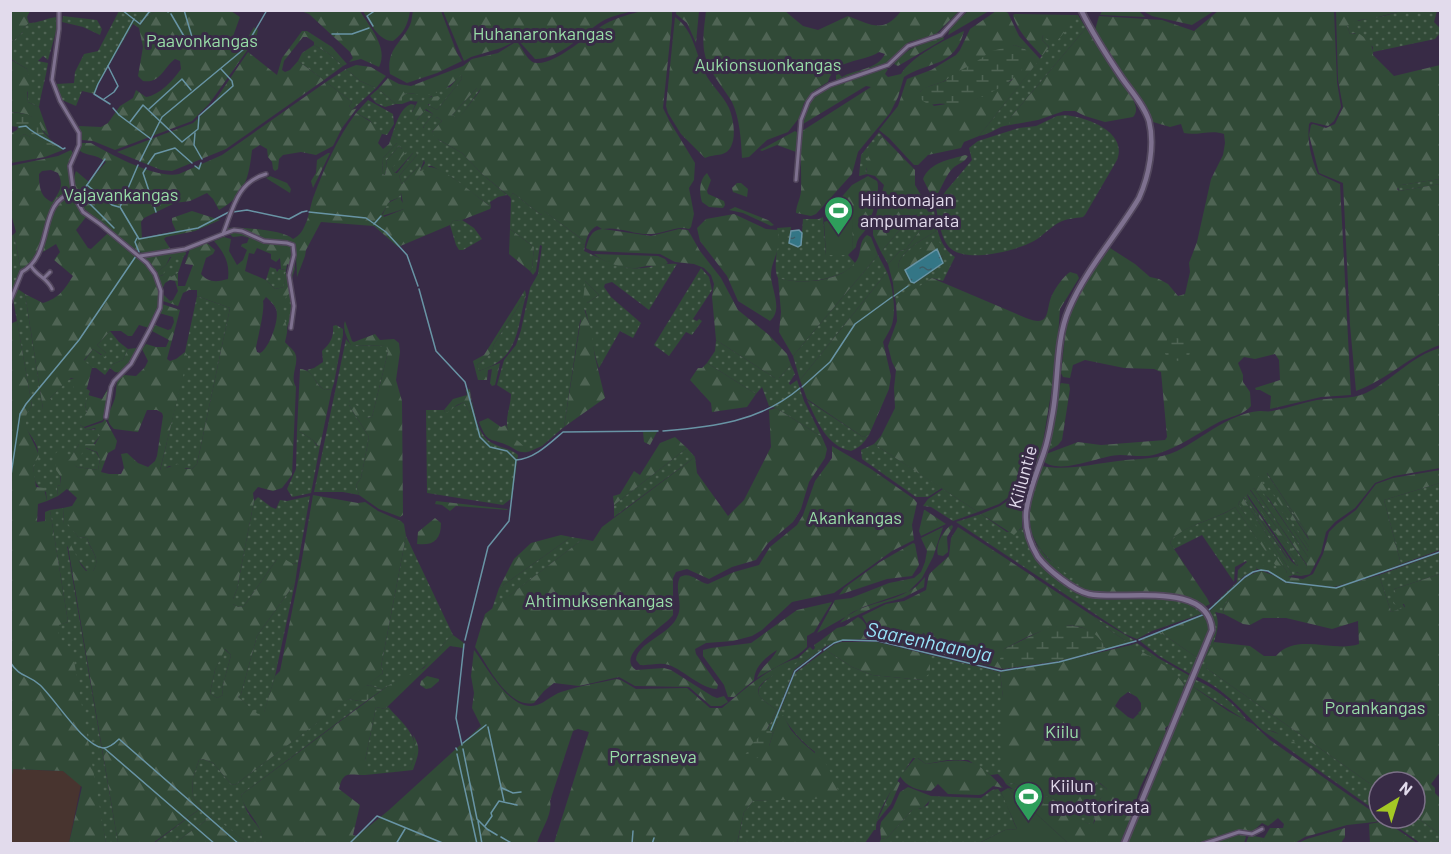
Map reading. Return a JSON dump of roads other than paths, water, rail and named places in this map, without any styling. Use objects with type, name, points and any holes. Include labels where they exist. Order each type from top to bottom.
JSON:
[{"type":"street","points":[[58,10],[59,29],[52,77],[56,92],[80,137],[70,166],[73,192],[83,212],[152,268],[161,295],[160,309],[134,360],[112,384],[106,417]]},
{"type":"street","points":[[796,180],[801,120],[813,95],[830,85],[888,65],[908,46],[941,35],[964,10]]},
{"type":"street","name":"Kiiluntie","points":[[1081,10],[1110,60],[1146,113],[1150,129],[1150,160],[1139,198],[1085,280],[1071,303],[1064,321],[1052,416],[1026,512],[1028,532],[1042,561],[1077,589],[1097,595],[1154,596],[1188,601],[1206,611],[1212,630],[1124,843]]},
{"type":"street","points":[[223,234],[246,184],[266,174]]},
{"type":"street","points":[[10,302],[22,272],[31,266],[41,253],[54,206],[62,197],[73,192]]},
{"type":"street","points":[[140,256],[185,249],[234,230],[242,231],[256,239],[292,245],[294,255],[289,274],[294,306],[291,328]]},
{"type":"street","points":[[31,266],[52,289]]},
{"type":"street","points":[[44,278],[50,272]]},
{"type":"street","points":[[1203,843],[1239,832],[1252,834],[1263,829]]},
{"type":"water","points":[[799,230],[802,233],[801,245],[798,247],[789,243],[791,231]]},
{"type":"water","points":[[937,249],[943,263],[914,283],[911,282],[905,270]]},
{"type":"waterway","points":[[122,10],[140,24],[153,10]]},
{"type":"waterway","points":[[171,14],[189,41],[192,37],[184,10]]},
{"type":"waterway","points":[[140,161],[162,117],[244,49],[267,10]]},
{"type":"waterway","points":[[373,26],[367,16],[376,10]]},
{"type":"waterway","points":[[110,104],[94,94],[134,19]]},
{"type":"waterway","points":[[332,34],[352,34],[369,28]]},
{"type":"waterway","points":[[104,99],[118,86],[108,66]]},
{"type":"waterway","points":[[130,122],[143,105],[182,142],[198,129],[199,116],[233,86],[232,81],[221,69]]},
{"type":"waterway","points":[[149,109],[182,79],[191,90]]},
{"type":"waterway","points":[[113,108],[151,139]]},
{"type":"waterway","points":[[19,127],[26,126],[63,149],[65,148]]},
{"type":"waterway","points":[[195,133],[194,145],[202,159]]},
{"type":"waterway","points":[[148,164],[155,154],[175,148],[192,163]]},
{"type":"waterway","points":[[105,159],[87,185],[112,205],[119,207]]},
{"type":"waterway","points":[[195,166],[199,169],[201,163]]},
{"type":"waterway","points":[[138,165],[120,207],[139,239],[198,228],[229,212]]},
{"type":"waterway","points":[[146,168],[143,173],[156,212]]},
{"type":"waterway","points":[[87,185],[81,195],[114,228]]},
{"type":"waterway","points":[[233,212],[247,210],[289,219],[307,211]]},
{"type":"waterway","points":[[309,212],[366,218],[386,232],[407,255],[418,286]]},
{"type":"waterway","points":[[374,224],[381,216]]},
{"type":"waterway","points":[[137,238],[135,242],[139,252]]},
{"type":"waterway","points":[[10,482],[20,414],[79,340],[136,256]]},
{"type":"waterway","points":[[894,296],[908,286]]},
{"type":"waterway","points":[[419,289],[436,351],[465,382],[480,437],[490,447],[507,451],[516,460],[535,454],[563,432],[658,431]]},
{"type":"waterway","points":[[802,387],[830,362],[855,324],[892,297]]},
{"type":"waterway","points":[[663,431],[735,421],[769,408],[800,388]]},
{"type":"waterway","points":[[465,640],[488,547],[509,521],[516,460]]},
{"type":"waterway","name":"Saarenhaanoja","points":[[1209,610],[1253,572],[1268,571],[1286,582],[1336,588],[1440,552]]},
{"type":"waterway","name":"Saarenhaanoja","points":[[1139,640],[1205,614]]},
{"type":"waterway","name":"Saarenhaanoja","points":[[824,650],[843,640],[878,641],[1001,671],[1059,662],[1136,641]]},
{"type":"waterway","points":[[462,745],[456,718],[464,644]]},
{"type":"waterway","name":"Saarenhaanoja","points":[[771,730],[795,671],[821,651]]},
{"type":"waterway","points":[[10,662],[17,671],[40,685],[87,739],[103,748],[114,744],[119,739],[239,844]]},
{"type":"waterway","points":[[463,743],[486,725]]},
{"type":"waterway","points":[[488,727],[504,801]]},
{"type":"waterway","points":[[104,748],[215,844]]},
{"type":"waterway","points":[[463,749],[477,819],[497,835]]},
{"type":"waterway","points":[[457,754],[477,844]]},
{"type":"waterway","points":[[502,788],[513,793],[521,792]]},
{"type":"waterway","points":[[485,826],[499,801],[517,805]]},
{"type":"waterway","points":[[349,844],[377,816],[445,844]]},
{"type":"waterway","points":[[478,821],[482,844]]},
{"type":"waterway","points":[[396,844],[405,829]]},
{"type":"waterway","points":[[632,844],[633,831]]},
{"type":"waterway","points":[[501,837],[513,844]]},
{"type":"waterway","points":[[652,844],[654,838]]},
{"type":"place","name":"Hiihtomajan ampumarata","points":[[839,236]]},
{"type":"place","name":"Kiilun moottorirata","points":[[1029,822]]},
{"type":"park label","name":"Huhanaronkangas","points":[[543,34]]},
{"type":"park label","name":"Paavonkangas","points":[[202,41]]},
{"type":"park label","name":"Aukionsuonkangas","points":[[768,65]]},
{"type":"park label","name":"Vajavankangas","points":[[121,195]]},
{"type":"park label","name":"Akankangas","points":[[855,518]]},
{"type":"park label","name":"Ahtimuksenkangas","points":[[599,601]]},
{"type":"park label","name":"Porankangas","points":[[1375,708]]},
{"type":"park label","name":"Kiilu","points":[[1062,732]]},
{"type":"park label","name":"Porrasneva","points":[[653,757]]}]
